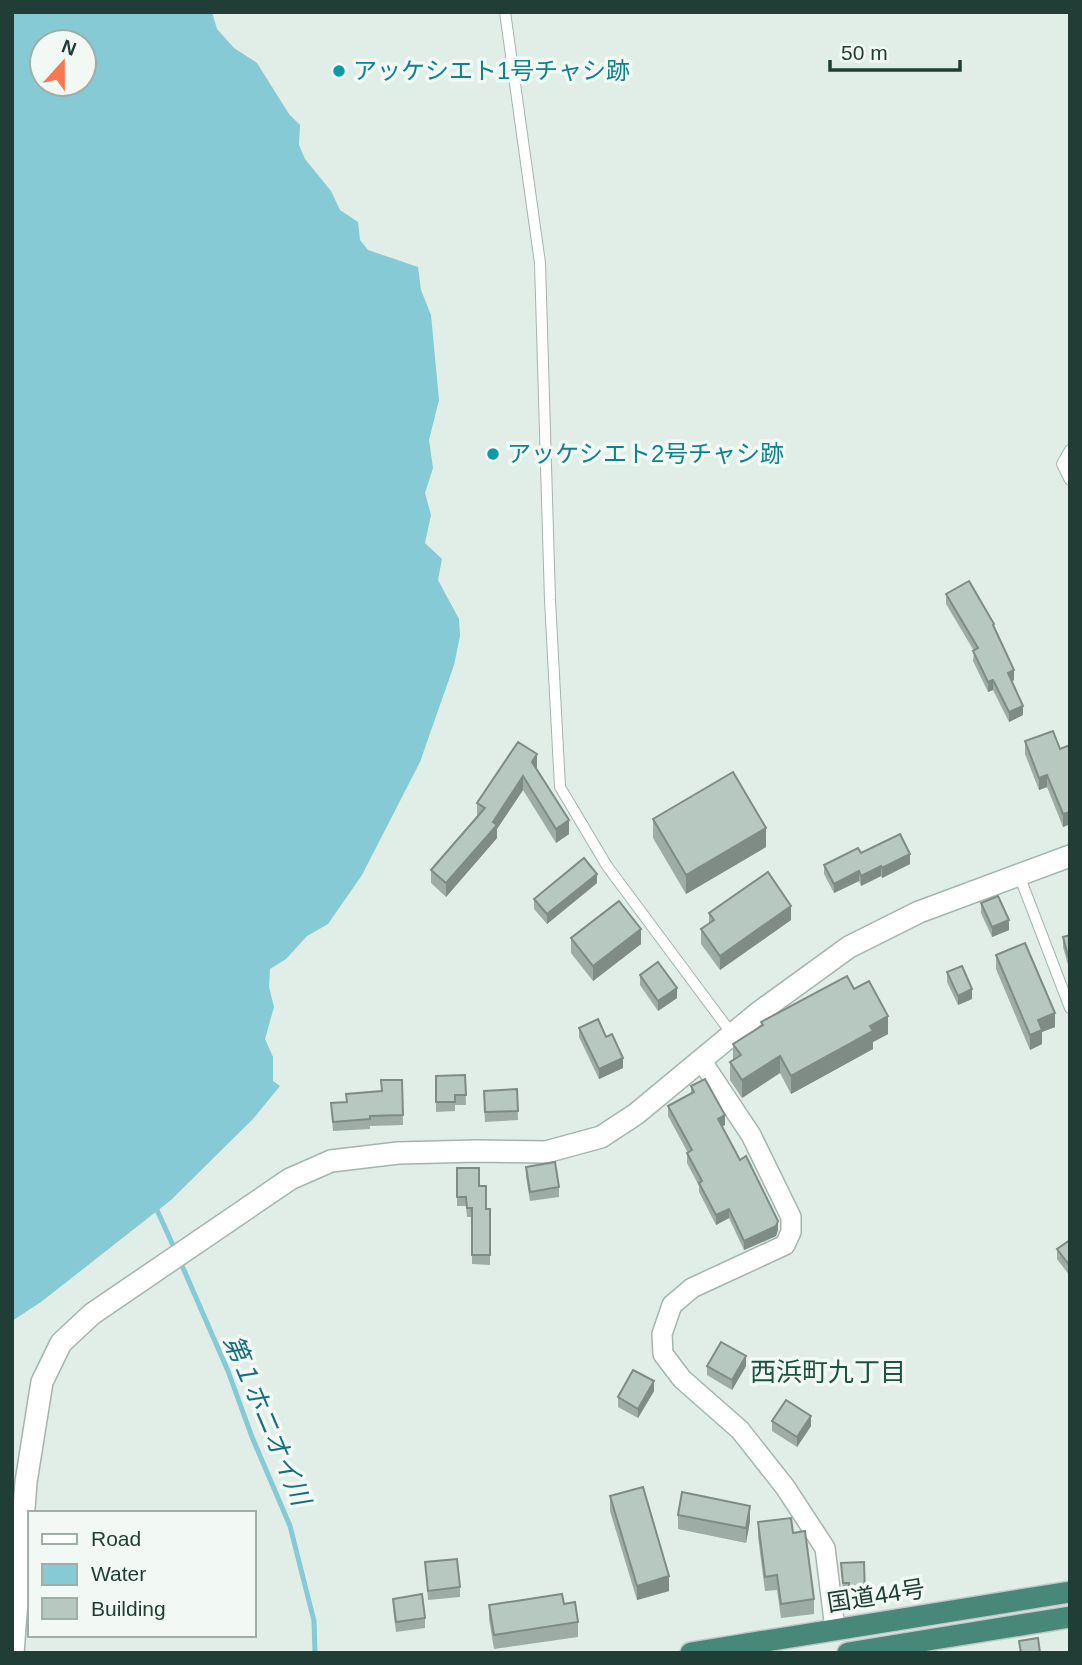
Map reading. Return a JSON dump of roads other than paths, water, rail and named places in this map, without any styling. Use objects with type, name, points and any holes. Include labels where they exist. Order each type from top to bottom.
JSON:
[{"type":"highway","name":"国道44号","points":[[691,1653],[1070,1592]]},
{"type":"highway","points":[[846,1653],[1070,1617]]},
{"type":"street","points":[[13,1653],[26,1482],[42,1382],[61,1343],[92,1314],[290,1179],[331,1161],[398,1153],[546,1152],[601,1137],[636,1114],[758,1013],[849,947],[919,912],[1070,856]]},
{"type":"street","points":[[701,1060],[751,1135],[791,1217],[791,1232],[785,1245],[692,1288],[672,1305],[662,1334],[663,1354],[682,1378],[740,1430],[785,1487],[825,1548],[835,1629],[846,1653]]},
{"type":"lane","points":[[505,12],[540,263],[550,600],[559,787],[607,866],[732,1034]]},
{"type":"lane","points":[[1070,450],[1062,464],[1070,480]]},
{"type":"lane","points":[[1019,875],[1070,1008]]},
{"type":"water","points":[[12,12],[212,12],[217,29],[234,48],[257,63],[289,114],[300,125],[299,145],[305,159],[331,191],[340,210],[358,222],[360,240],[368,250],[418,267],[421,290],[431,315],[439,400],[429,440],[433,468],[425,493],[431,515],[425,543],[442,559],[438,580],[459,619],[460,636],[454,665],[420,762],[362,875],[328,924],[307,936],[286,959],[270,969],[269,987],[274,1007],[265,1039],[273,1057],[273,1081],[280,1086],[253,1119],[171,1200],[41,1302],[12,1321]]},
{"type":"waterway","name":"第１ホニオイ川","points":[[157,1210],[176,1252]]},
{"type":"waterway","name":"第１ホニオイ川","points":[[180,1261],[228,1371],[252,1437],[290,1526],[314,1621],[315,1653]]},
{"type":"place","name":"アッケシエト1号チャシ跡","points":[[339,71]]},
{"type":"place","name":"アッケシエト2号チャシ跡","points":[[493,454]]},
{"type":"district","name":"西浜町九丁目","points":[[828,1372]]}]
